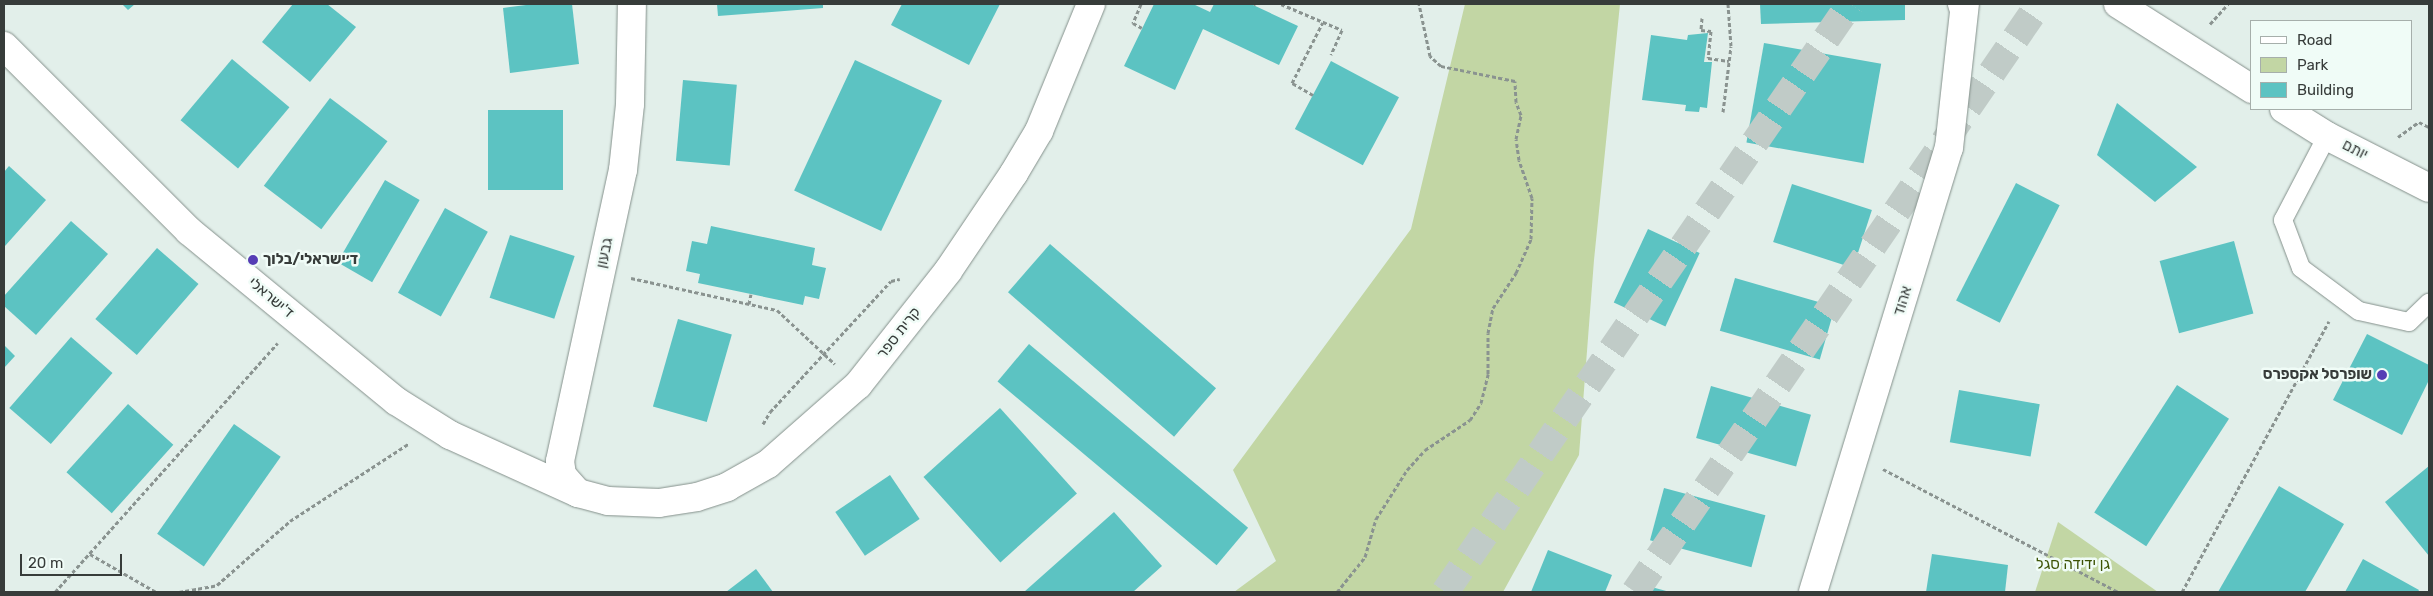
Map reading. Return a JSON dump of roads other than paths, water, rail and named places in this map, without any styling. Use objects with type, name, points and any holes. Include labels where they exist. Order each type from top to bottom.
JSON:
[{"type":"street","name":"גבעון","points":[[578,494],[562,475],[560,461],[623,170],[630,104],[632,4]]},
{"type":"street","name":"קרית ספר","points":[[578,494],[608,501],[659,503],[697,497],[727,487],[768,464],[858,385],[948,271],[1039,131],[1091,4]]},
{"type":"street","points":[[2118,4],[2250,88]]},
{"type":"street","name":"אהוד","points":[[1813,592],[1949,148],[1963,5]]},
{"type":"street","name":"ד'ישראלי","points":[[4,46],[190,231],[396,400],[436,426],[508,464],[578,494]]},
{"type":"street","name":"יותם","points":[[2286,110],[2328,136],[2429,188]]},
{"type":"lane","points":[[2328,136],[2284,220],[2301,268],[2358,312],[2409,322],[2429,303]]},
{"type":"tunnel","points":[[1445,592],[1850,4]]},
{"type":"tunnel","points":[[1635,592],[2039,4]]},
{"type":"place","name":"ד׳ישראלי/בלוך","points":[[253,260]]},
{"type":"place","name":"שופרסל אקספרס","points":[[2382,375]]},
{"type":"park label","name":"גן ידידה סגל","points":[[2073,565]]}]
